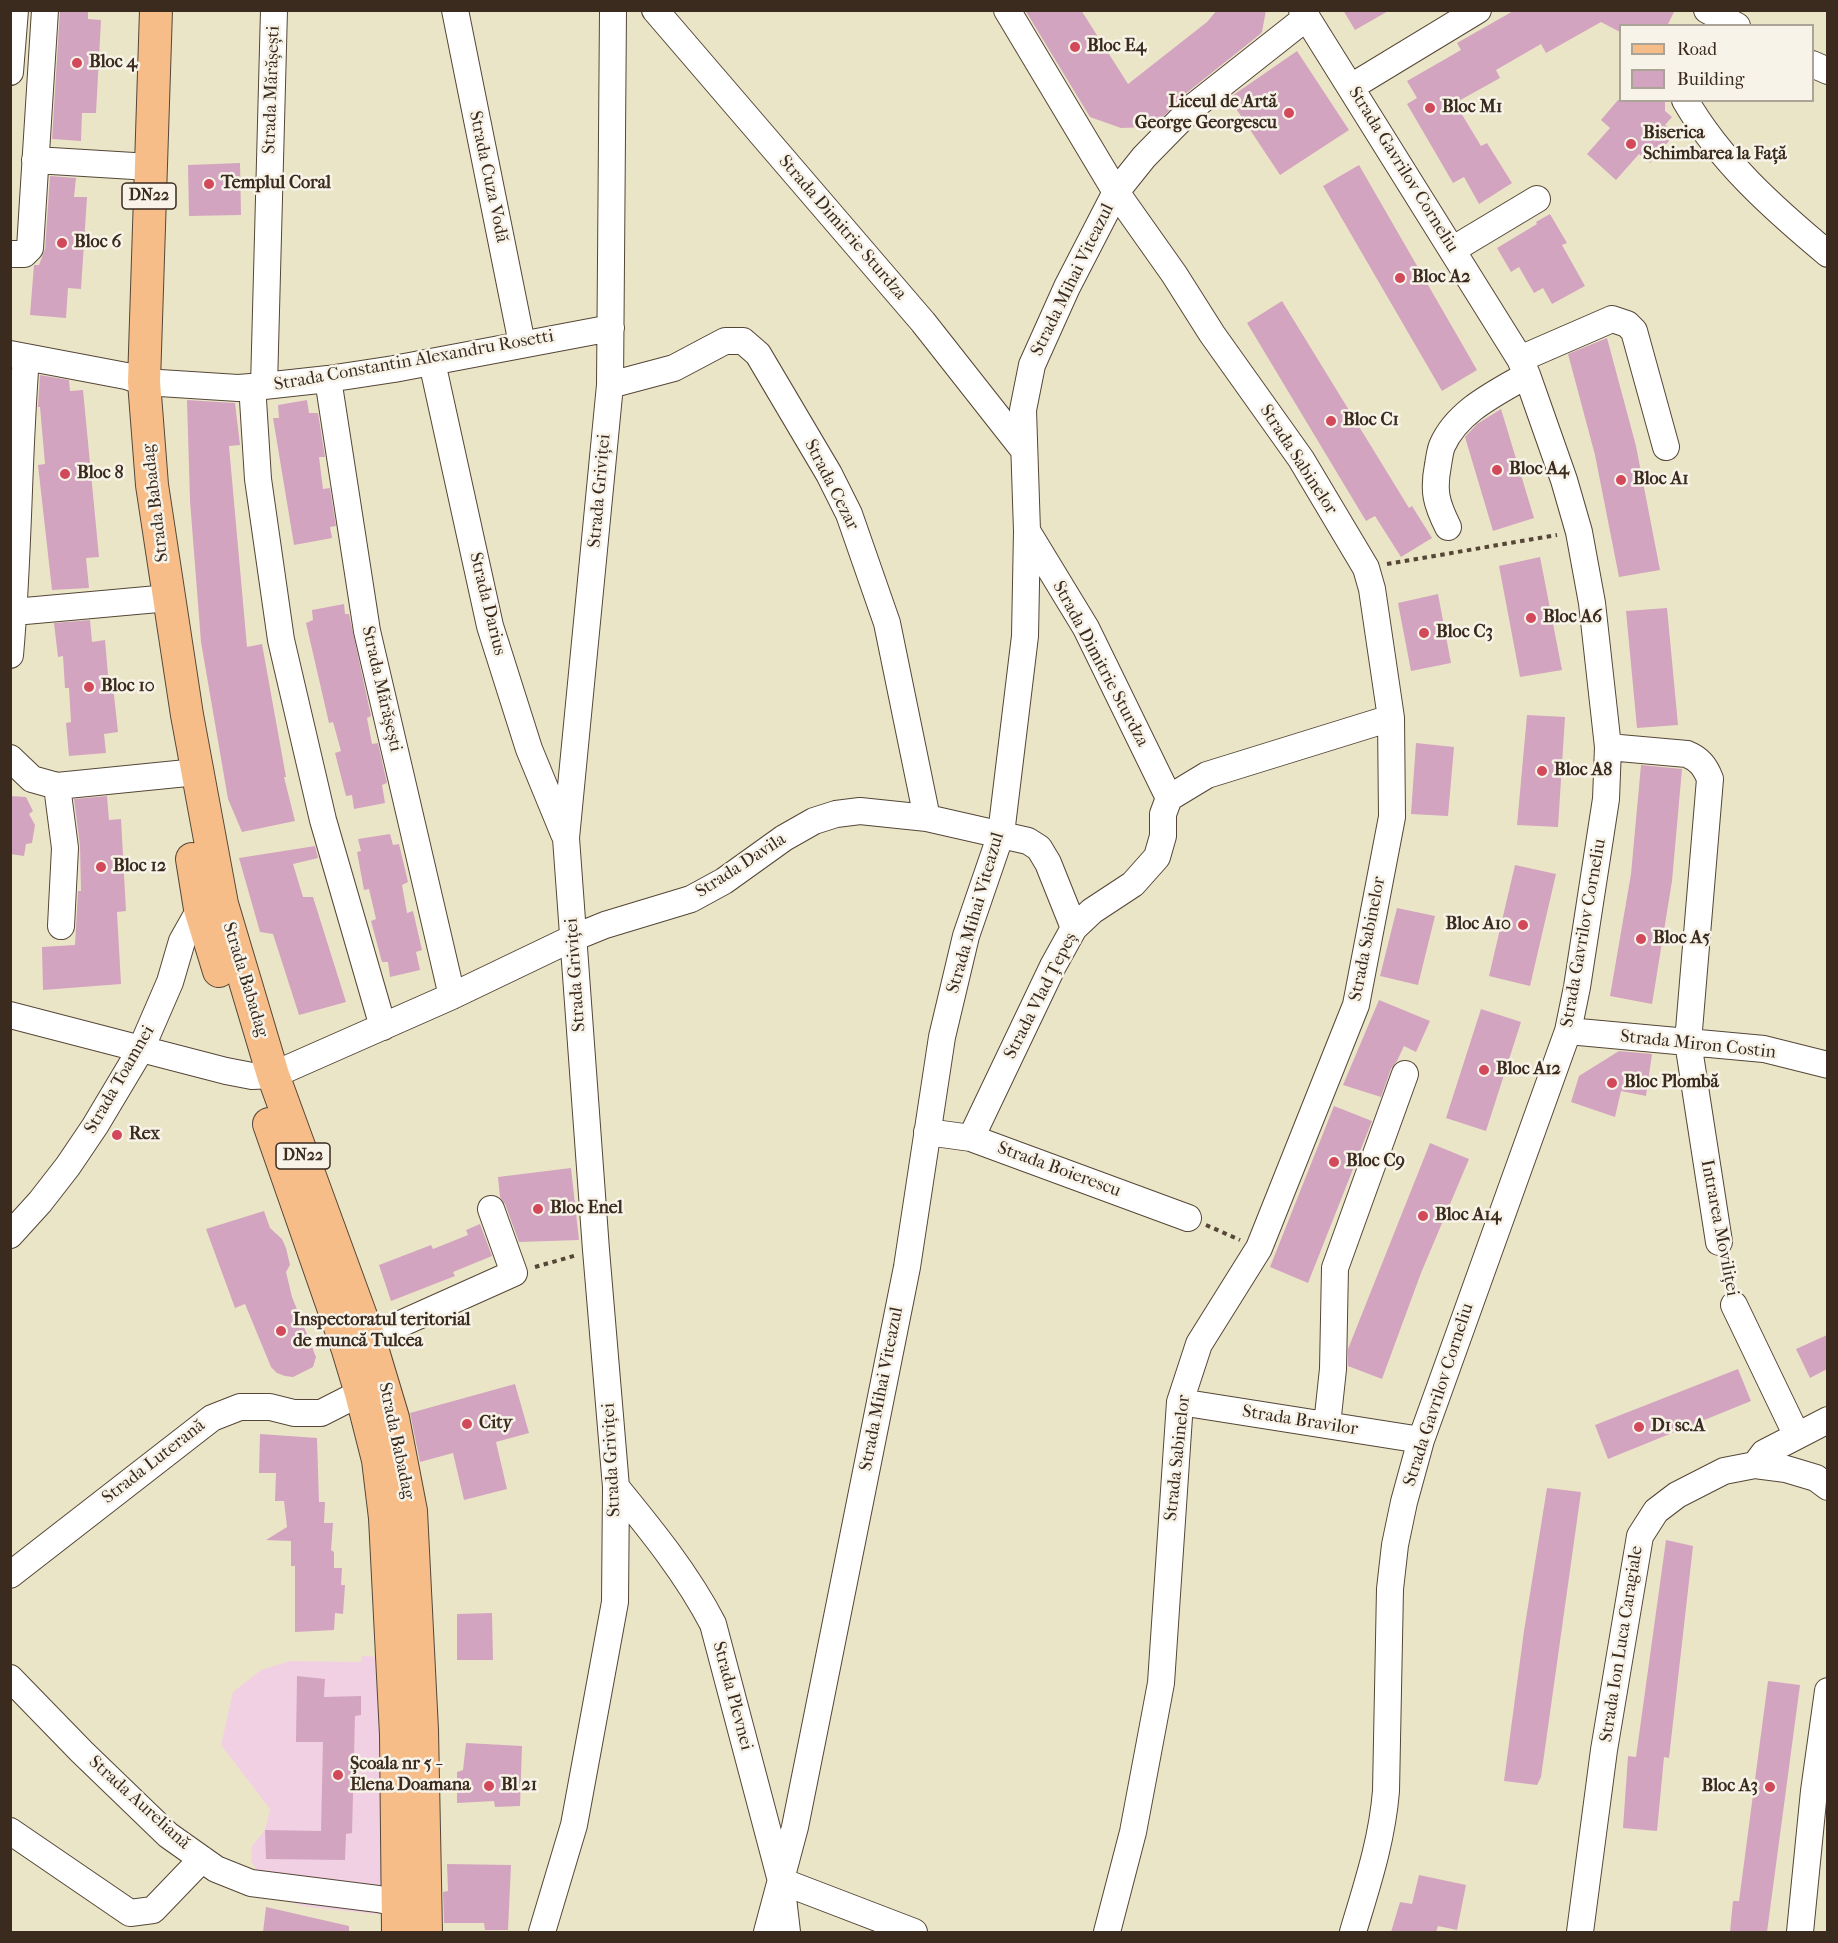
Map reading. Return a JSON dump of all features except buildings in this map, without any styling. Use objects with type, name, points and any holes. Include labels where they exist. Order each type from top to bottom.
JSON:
[{"type":"main road","name":"Strada Babadag","points":[[139,10],[141,168],[135,379],[152,485],[160,599],[187,773],[200,909],[372,1387],[402,1460],[411,1511],[422,1730],[426,1932]]},
{"type":"main road","name":"Strada Babadag","points":[[141,168],[156,10]]},
{"type":"main road","name":"Strada Babadag","points":[[187,773],[222,904],[262,1076],[369,1338],[378,1460],[385,1518],[396,1735],[398,1918]]},
{"type":"street","points":[[10,72],[15,10]]},
{"type":"street","points":[[10,254],[24,254],[30,248],[45,10]]},
{"type":"street","name":"Strada Mărășești","points":[[274,10],[258,393],[258,479],[281,640],[323,820],[383,1027]]},
{"type":"street","name":"Strada Cuza Vodă","points":[[455,10],[522,344]]},
{"type":"street","name":"Strada Griviței","points":[[542,1932],[574,1825],[615,1602],[616,1487],[566,838],[610,385],[613,10]]},
{"type":"street","name":"Strada Dimitrie Sturdza","points":[[656,10],[923,322],[1023,449]]},
{"type":"street","name":"Strada Sabinelor","points":[[1007,10],[1116,192],[1174,274],[1212,334],[1301,459],[1366,568],[1372,589],[1391,718],[1392,818],[1356,1005],[1259,1248],[1199,1344],[1180,1402],[1161,1683],[1133,1832],[1107,1932]]},
{"type":"street","points":[[1351,87],[1478,10]]},
{"type":"street","points":[[1707,10],[1733,24]]},
{"type":"street","name":"Strada Mihai Viteazul","points":[[767,1932],[797,1816],[907,1266],[942,1037],[966,936],[1001,834],[1025,636],[1027,531],[1023,410],[1032,364],[1067,286],[1116,192],[1144,157],[1193,107],[1304,14]]},
{"type":"street","name":"Strada Gavrilov Corneliu","points":[[1304,14],[1523,367],[1564,480],[1579,532],[1592,603],[1608,747],[1606,800],[1568,1032],[1421,1440],[1395,1545],[1392,1567],[1386,1791],[1383,1824],[1353,1932]]},
{"type":"street","points":[[1686,102],[1727,160],[1787,220],[1827,254]]},
{"type":"street","points":[[34,160],[141,168]]},
{"type":"street","points":[[1452,250],[1538,199]]},
{"type":"street","points":[[1448,527],[1434,486],[1442,446],[1458,421],[1523,367],[1612,319],[1627,324],[1634,331],[1666,447]]},
{"type":"street","name":"Strada Constantin Alexandru Rosetti","points":[[18,356],[135,379],[238,388],[258,393],[611,328]]},
{"type":"street","name":"Strada Cezar","points":[[610,385],[675,368],[725,341],[743,341],[758,354],[829,474],[849,514],[886,623],[927,818]]},
{"type":"street","points":[[10,655],[14,612],[20,433],[18,356]]},
{"type":"street","name":"Strada Darius","points":[[432,362],[490,626],[529,749],[566,838]]},
{"type":"street","name":"Strada Mărășești","points":[[328,379],[367,631],[452,996]]},
{"type":"street","name":"Strada Dimitrie Sturdza","points":[[1027,531],[1086,628],[1169,798]]},
{"type":"street","points":[[14,612],[160,599]]},
{"type":"street","points":[[1169,798],[1207,775],[1391,718]]},
{"type":"street","name":"Intrarea Moviliței","points":[[1608,747],[1687,754],[1696,758],[1706,768],[1710,779],[1688,1042],[1719,1242]]},
{"type":"street","points":[[10,758],[32,779],[57,786],[187,773]]},
{"type":"street","points":[[57,786],[65,848],[61,926]]},
{"type":"street","name":"Strada Vlad Țepeș","points":[[971,1138],[1053,966],[1074,928],[1092,911],[1133,884],[1157,857],[1163,836],[1163,814],[1169,798]]},
{"type":"street","name":"Strada Davila","points":[[262,1076],[383,1027],[573,938],[605,925],[691,899],[724,881],[784,838],[814,821],[836,814],[860,811],[927,818],[1028,841],[1039,848],[1048,863],[1074,928]]},
{"type":"street","name":"Strada Toamnei","points":[[10,1235],[40,1203],[68,1166],[141,1049],[163,999],[182,941],[200,909]]},
{"type":"street","points":[[10,1015],[141,1049],[262,1076]]},
{"type":"street","name":"Strada Miron Costin","points":[[1568,1032],[1764,1049],[1827,1065]]},
{"type":"street","points":[[1327,1425],[1333,1369],[1335,1268],[1405,1074]]},
{"type":"street","name":"Strada Boierescu","points":[[927,1132],[971,1138],[1188,1218]]},
{"type":"street","points":[[369,1338],[514,1273],[491,1209]]},
{"type":"street","name":"Intrarea Moviliței","points":[[1734,1305],[1797,1436]]},
{"type":"street","name":"Strada Luterană","points":[[10,1575],[212,1418],[240,1407],[270,1407],[294,1413],[321,1413],[372,1387]]},
{"type":"street","name":"Strada Bravilor","points":[[1180,1402],[1421,1440]]},
{"type":"street","points":[[1755,1465],[1764,1453],[1827,1420]]},
{"type":"street","name":"Strada Ion Luca Caragiale","points":[[1580,1932],[1604,1750],[1640,1536],[1656,1512],[1677,1495],[1724,1471],[1755,1465],[1786,1469],[1816,1478],[1827,1487]]},
{"type":"street","name":"Strada Plevnei","points":[[616,1487],[664,1546],[695,1590],[713,1624],[781,1881],[787,1932]]},
{"type":"street","name":"Strada Aureliană","points":[[10,1678],[168,1835],[216,1869],[251,1883],[378,1899],[398,1918]]},
{"type":"street","points":[[1800,1932],[1827,1691]]},
{"type":"street","points":[[10,1831],[130,1913],[153,1910],[202,1859]]},
{"type":"street","points":[[781,1881],[914,1932]]},
{"type":"path","points":[[1366,568],[1458,550],[1579,532]]},
{"type":"path","points":[[1188,1218],[1259,1248]]},
{"type":"path","name":"Intrarea Moviliței","points":[[1719,1242],[1734,1305]]},
{"type":"path","points":[[514,1273],[596,1250]]},
{"type":"shaded area","points":[[362,1656],[388,1657],[386,1915],[308,1907],[272,1895],[251,1861],[252,1846],[265,1830],[270,1809],[221,1745],[233,1692],[261,1670],[290,1661],[361,1662]]},
{"type":"place","name":"Bloc E4","points":[[1075,47]]},
{"type":"place","name":"Bloc 4","points":[[77,63]]},
{"type":"place","name":"Bloc M1","points":[[1430,108]]},
{"type":"place","name":"Liceul de Artă George Georgescu","points":[[1289,113]]},
{"type":"place","name":"Biserica Schimbarea la Față","points":[[1631,144]]},
{"type":"place","name":"Templul Coral","points":[[209,184]]},
{"type":"place","name":"Bloc 6","points":[[62,243]]},
{"type":"place","name":"Bloc A2","points":[[1400,278]]},
{"type":"place","name":"Bloc C1","points":[[1331,421]]},
{"type":"place","name":"Bloc A4","points":[[1497,470]]},
{"type":"place","name":"Bloc 8","points":[[65,474]]},
{"type":"place","name":"Bloc A1","points":[[1621,480]]},
{"type":"place","name":"Bloc A6","points":[[1531,618]]},
{"type":"place","name":"Bloc C3","points":[[1424,633]]},
{"type":"place","name":"Bloc 10","points":[[89,687]]},
{"type":"place","name":"Bloc A8","points":[[1542,771]]},
{"type":"place","name":"Bloc 12","points":[[101,867]]},
{"type":"place","name":"Bloc A10","points":[[1523,925]]},
{"type":"place","name":"Bloc A5","points":[[1641,939]]},
{"type":"place","name":"Bloc A12","points":[[1484,1070]]},
{"type":"place","name":"Bloc Plombă","points":[[1612,1083]]},
{"type":"place","name":"Rex","points":[[117,1135]]},
{"type":"place","name":"Bloc C9","points":[[1334,1162]]},
{"type":"place","name":"Bloc Enel","points":[[538,1209]]},
{"type":"place","name":"Bloc A14","points":[[1423,1216]]},
{"type":"place","name":"Inspectoratul teritorial de muncă Tulcea","points":[[281,1331]]},
{"type":"place","name":"City","points":[[467,1424]]},
{"type":"place","name":"D1 sc.A","points":[[1639,1427]]},
{"type":"place","name":"Școala nr 5 - Elena Doamana","points":[[338,1775]]},
{"type":"place","name":"Bl 21","points":[[489,1786]]},
{"type":"place","name":"Bloc A3","points":[[1770,1787]]}]
